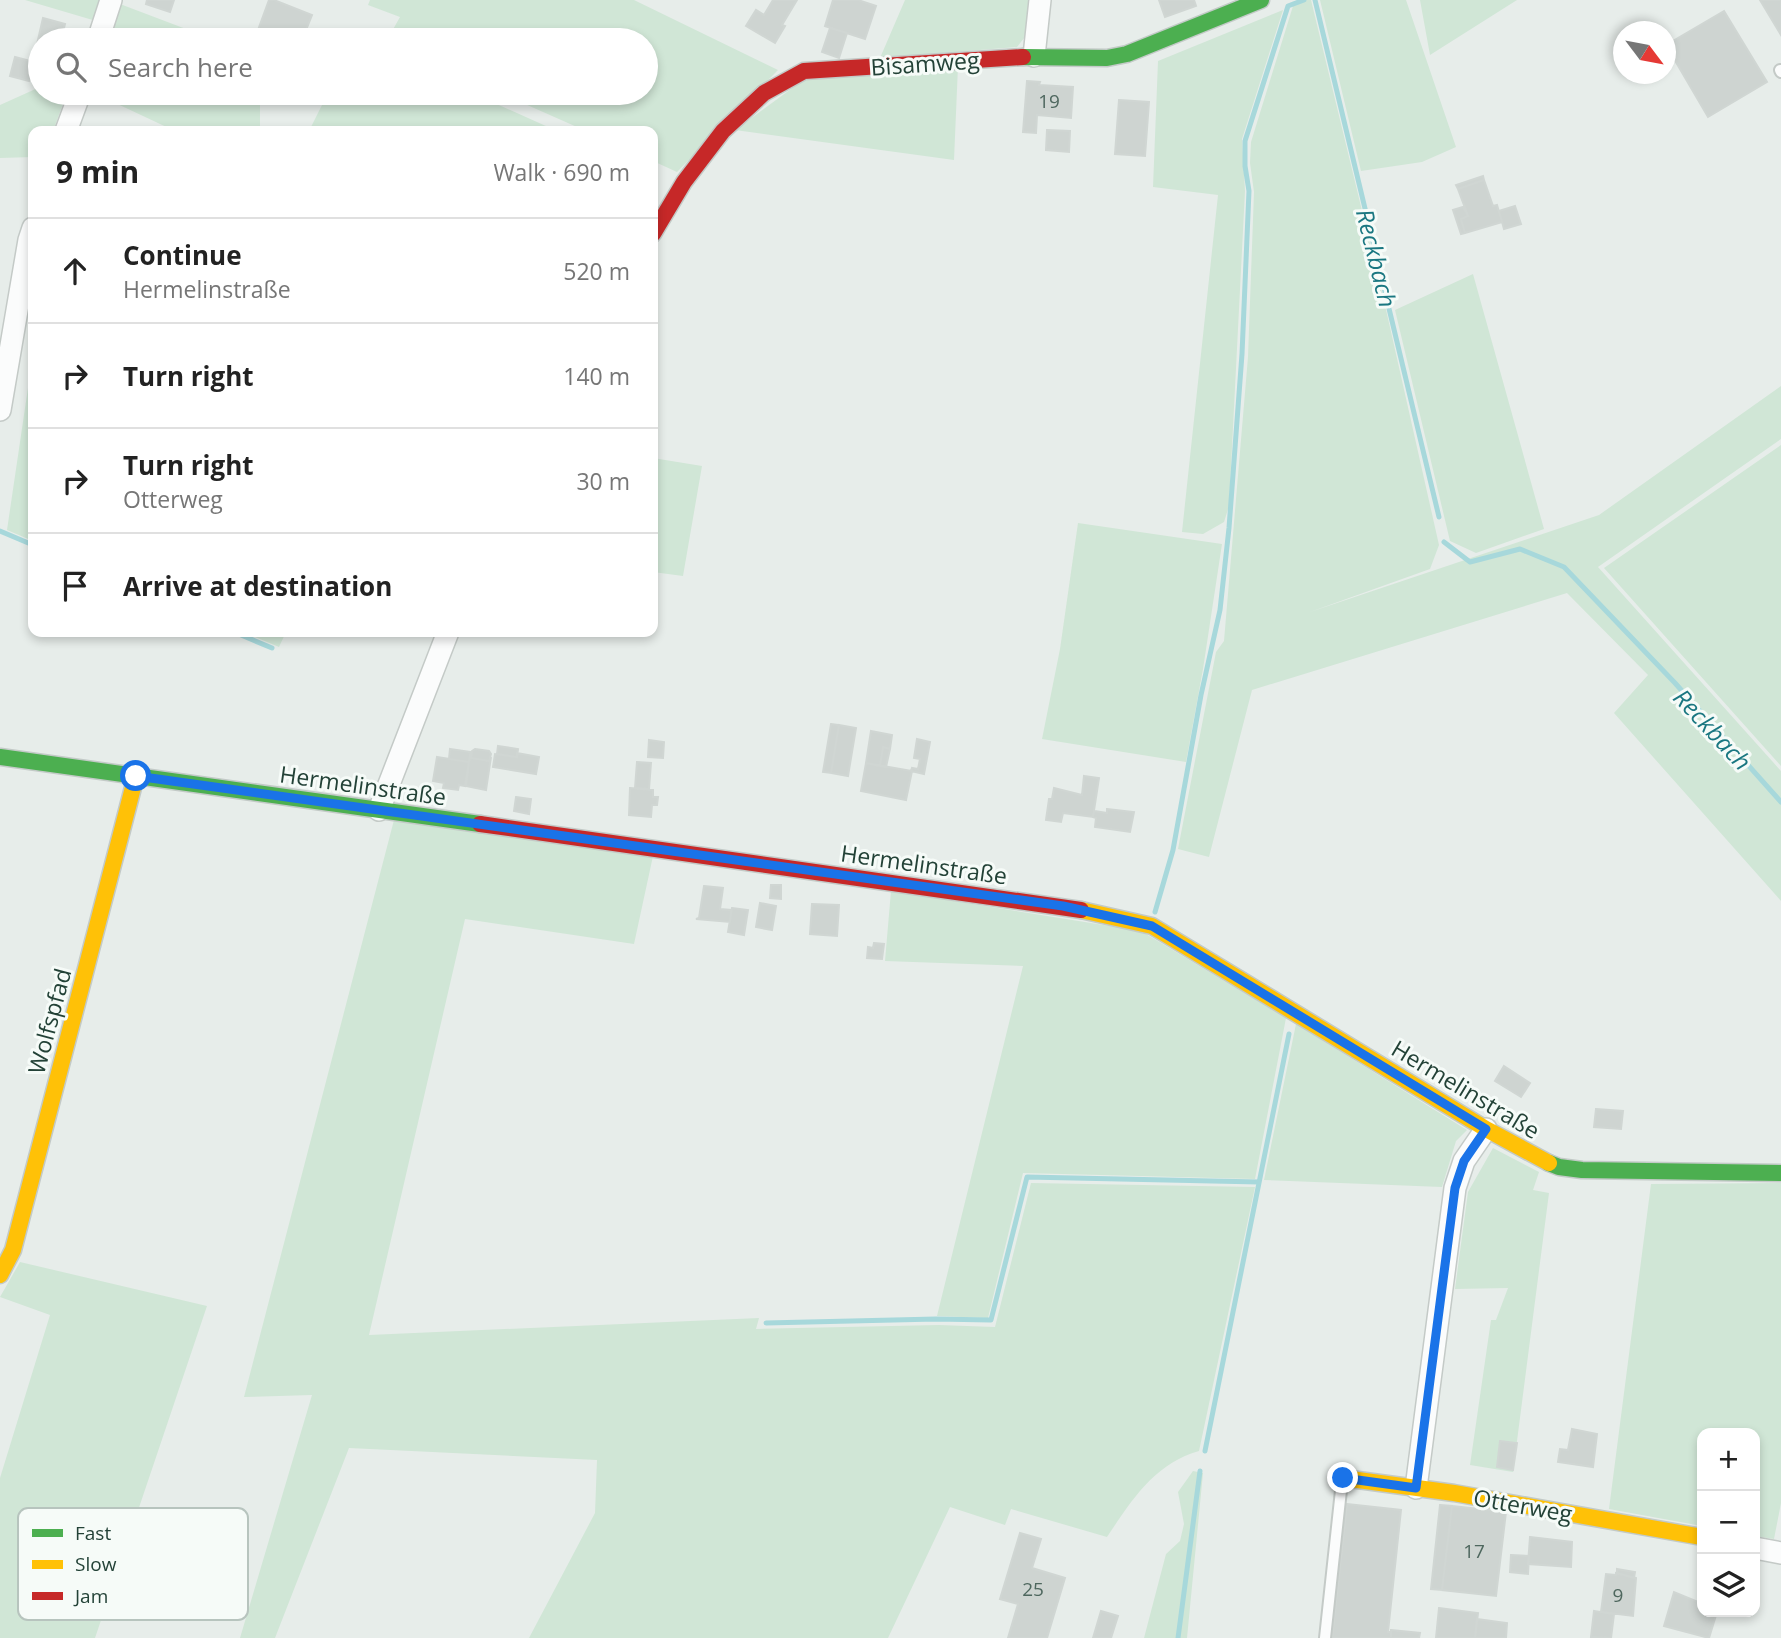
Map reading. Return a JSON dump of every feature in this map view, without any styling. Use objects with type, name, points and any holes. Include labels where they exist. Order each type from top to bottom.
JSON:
[{"type":"street","points":[[102,28],[111,0]]},
{"type":"street","points":[[1034,56],[1040,0]]},
{"type":"street","name":"Bisamweg","points":[[658,226],[684,182],[723,131],[764,93],[804,71],[1034,56],[1107,58],[1128,54],[1261,0]]},
{"type":"street","points":[[68,126],[76,105]]},
{"type":"street","points":[[0,410],[28,246]]},
{"type":"street","points":[[379,810],[446,637]]},
{"type":"street","name":"Hermelinstraße","points":[[0,757],[1063,906],[1152,926],[1486,1129],[1559,1167],[1582,1170],[1781,1173]]},
{"type":"street","name":"Wolfspfad","points":[[0,1275],[13,1250],[136,776]]},
{"type":"street","points":[[1416,1488],[1455,1188],[1464,1161],[1486,1129]]},
{"type":"street","name":"Otterweg","points":[[1343,1478],[1697,1536]]},
{"type":"street","points":[[1760,1549],[1781,1553]]},
{"type":"lane","points":[[1325,1638],[1343,1478]]},
{"type":"green space","points":[[25,0],[103,0],[96,21]]},
{"type":"green space","points":[[370,0],[634,0],[778,70],[677,172],[658,163],[658,126],[575,126],[527,105],[658,105],[658,28],[394,28],[400,17],[368,5]]},
{"type":"green space","points":[[905,0],[1034,0],[1032,28],[1017,47],[880,58]]},
{"type":"green space","points":[[1311,0],[1387,314],[1439,545],[1430,569],[1310,612],[1599,515],[1781,386],[1781,439],[1598,567],[1781,771],[1781,901],[1614,713],[1648,675],[1567,593],[1252,690],[1209,857],[1178,849],[1216,652],[1224,641],[1248,357],[1254,192],[1250,163],[1251,142],[1293,6]]},
{"type":"green space","points":[[1320,0],[1406,0],[1456,147],[1422,162],[1361,171]]},
{"type":"green space","points":[[1420,0],[1517,0],[1430,55]]},
{"type":"green space","points":[[120,4],[183,28],[113,28]]},
{"type":"green space","points":[[1283,10],[1242,139],[1245,191],[1229,506],[1224,522],[1203,534],[1182,532],[1218,195],[1153,187],[1158,61]]},
{"type":"green space","points":[[958,66],[954,160],[735,130],[806,78]]},
{"type":"green space","points":[[28,92],[28,105],[63,105],[55,126],[28,126],[28,157],[0,158],[0,105]]},
{"type":"green space","points":[[120,105],[260,105],[260,126],[164,126]]},
{"type":"green space","points":[[322,105],[499,105],[546,126],[312,126]]},
{"type":"green space","points":[[1473,274],[1544,529],[1476,553],[1450,541],[1395,310]]},
{"type":"green space","points":[[28,388],[28,539],[7,530]]},
{"type":"green space","points":[[1781,445],[1781,766],[1604,568]]},
{"type":"green space","points":[[658,459],[702,466],[683,576],[658,573]]},
{"type":"green space","points":[[1078,523],[1222,544],[1186,762],[1042,739],[1060,649]]},
{"type":"green space","points":[[255,637],[284,637],[279,647]]},
{"type":"green space","points":[[394,820],[653,856],[634,944],[465,919],[369,1335],[759,1318],[756,1329],[939,1325],[995,1327],[1031,1183],[1255,1187],[1199,1451],[1169,1464],[1157,1474],[1135,1497],[1107,1537],[1011,1509],[1005,1525],[950,1507],[888,1638],[529,1638],[595,1513],[597,1460],[349,1448],[275,1638],[240,1638],[245,1620],[248,1620],[248,1611],[312,1395],[244,1397]]},
{"type":"green space","points":[[891,891],[1141,931],[1286,1018],[1255,1179],[1023,1173],[988,1318],[937,1316],[1023,966],[885,961]]},
{"type":"green space","points":[[1296,1024],[1467,1130],[1456,1141],[1442,1187],[1264,1180]]},
{"type":"green space","points":[[1493,1148],[1539,1172],[1533,1190],[1549,1193],[1513,1472],[1470,1465],[1491,1320],[1496,1320],[1508,1288],[1455,1289],[1468,1192]]},
{"type":"green space","points":[[1781,1183],[1781,1503],[1774,1539],[1760,1537],[1760,1428],[1697,1428],[1697,1525],[1609,1509],[1651,1184]]},
{"type":"green space","points":[[20,1262],[207,1306],[139,1508],[18,1508],[18,1620],[101,1620],[95,1638],[0,1638],[0,1478],[50,1315],[0,1297]]},
{"type":"green space","points":[[1193,1471],[1203,1473],[1187,1638],[1144,1638],[1166,1554],[1180,1541],[1184,1524],[1178,1492]]},
{"type":"building","points":[[147,0],[174,0],[170,12],[146,4]]},
{"type":"building","points":[[269,0],[312,15],[307,28],[259,28]]},
{"type":"building","points":[[773,0],[797,0],[775,43],[746,26],[756,10],[764,15]]},
{"type":"building","points":[[833,0],[858,0],[876,6],[865,39],[825,26]]},
{"type":"building","points":[[1159,0],[1194,0],[1196,6],[1165,17]]},
{"type":"building","points":[[1760,0],[1781,0],[1781,35]]},
{"type":"building","points":[[1724,11],[1767,82],[1708,117],[1676,62],[1676,39]]},
{"type":"building","points":[[43,18],[65,24],[64,28],[41,28]]},
{"type":"building","points":[[830,28],[847,33],[839,58],[822,52]]},
{"type":"building","points":[[15,57],[28,60],[28,81],[10,76]]},
{"type":"building","points":[[1027,81],[1040,82],[1039,85],[1073,87],[1071,118],[1037,115],[1036,133],[1023,132]]},
{"type":"building","points":[[1119,100],[1149,102],[1145,156],[1115,154]]},
{"type":"building","points":[[1047,130],[1070,131],[1069,152],[1046,150]]},
{"type":"building","points":[[1483,176],[1484,180],[1458,189],[1456,185]]},
{"type":"building","points":[[1484,180],[1493,206],[1497,205],[1502,222],[1465,233],[1461,219],[1468,216],[1458,189]]},
{"type":"building","points":[[1515,206],[1521,224],[1504,229],[1499,211]]},
{"type":"building","points":[[1463,207],[1468,216],[1461,219],[1465,233],[1461,234],[1453,210]]},
{"type":"building","points":[[831,724],[839,725],[831,773],[823,772]]},
{"type":"building","points":[[839,725],[856,728],[848,776],[831,773]]},
{"type":"building","points":[[871,731],[892,735],[890,749],[883,747],[880,766],[866,763]]},
{"type":"building","points":[[917,739],[930,742],[924,774],[911,771],[912,768],[918,769],[920,759],[914,758]]},
{"type":"building","points":[[649,740],[664,742],[663,758],[648,757]]},
{"type":"building","points":[[498,746],[518,749],[517,757],[497,754]]},
{"type":"building","points":[[883,747],[890,749],[886,767],[880,766]]},
{"type":"building","points":[[450,749],[471,752],[469,762],[449,759]]},
{"type":"building","points":[[475,749],[489,751],[489,761],[471,758]]},
{"type":"building","points":[[517,753],[539,757],[536,774],[493,767],[495,754],[517,757]]},
{"type":"building","points":[[470,754],[471,758],[489,761],[491,757],[486,790],[466,786]]},
{"type":"building","points":[[437,757],[469,762],[465,786],[459,785],[458,790],[443,788],[444,783],[433,781]]},
{"type":"building","points":[[637,762],[651,763],[649,789],[635,788]]},
{"type":"building","points":[[866,763],[912,771],[906,800],[861,791]]},
{"type":"building","points":[[1084,776],[1099,778],[1093,817],[1063,813],[1061,822],[1046,820],[1049,799],[1052,799],[1054,788],[1082,795]]},
{"type":"building","points":[[630,788],[653,790],[653,797],[658,797],[657,805],[652,805],[651,817],[629,815]]},
{"type":"building","points":[[516,797],[531,799],[529,814],[514,811]]},
{"type":"building","points":[[1107,809],[1134,812],[1130,832],[1095,827],[1094,811],[1107,813]]},
{"type":"building","points":[[771,885],[781,885],[781,899],[770,898]]},
{"type":"building","points":[[704,886],[723,888],[720,909],[731,910],[730,922],[696,919],[699,918]]},
{"type":"building","points":[[760,903],[776,906],[772,930],[756,927]]},
{"type":"building","points":[[812,904],[839,905],[837,936],[810,934]]},
{"type":"building","points":[[732,908],[748,910],[744,935],[728,932]]},
{"type":"building","points":[[874,943],[884,944],[882,959],[867,958],[868,947],[873,948]]},
{"type":"building","points":[[1504,1066],[1530,1083],[1521,1097],[1495,1081]]},
{"type":"building","points":[[1596,1109],[1623,1111],[1621,1129],[1594,1127]]},
{"type":"building","points":[[1572,1429],[1597,1434],[1593,1467],[1558,1462],[1560,1449],[1568,1450]]},
{"type":"building","points":[[1500,1441],[1517,1443],[1513,1470],[1497,1467]]},
{"type":"building","points":[[1347,1504],[1401,1510],[1388,1632],[1391,1632],[1391,1638],[1332,1638]]},
{"type":"building","points":[[1440,1505],[1452,1506],[1442,1590],[1431,1589]]},
{"type":"building","points":[[1452,1506],[1506,1512],[1496,1596],[1442,1590]]},
{"type":"building","points":[[1020,1533],[1041,1539],[1032,1568],[1065,1578],[1047,1638],[1008,1638],[1018,1604],[1000,1599]]},
{"type":"building","points":[[1530,1537],[1572,1542],[1571,1567],[1528,1564]]},
{"type":"building","points":[[1511,1555],[1529,1556],[1528,1574],[1510,1572]]},
{"type":"building","points":[[1617,1569],[1635,1572],[1634,1578],[1617,1573]]},
{"type":"building","points":[[1616,1573],[1636,1578],[1633,1616],[1601,1612],[1606,1574]]},
{"type":"building","points":[[1674,1592],[1697,1602],[1697,1617],[1715,1617],[1709,1638],[1664,1626]]},
{"type":"building","points":[[1439,1608],[1478,1613],[1475,1638],[1436,1638]]},
{"type":"building","points":[[1101,1611],[1118,1616],[1111,1638],[1093,1638]]},
{"type":"building","points":[[1594,1611],[1614,1614],[1611,1638],[1591,1637]]},
{"type":"building","points":[[1477,1619],[1507,1623],[1506,1638],[1475,1638]]},
{"type":"building","points":[[1391,1630],[1420,1633],[1419,1638],[1391,1638]]},
{"type":"waterway","points":[[1155,912],[1173,850],[1201,695],[1220,610],[1242,354],[1249,191],[1245,141],[1288,6],[1304,0]]},
{"type":"waterway","name":"Reckbach","points":[[1315,0],[1439,517]]},
{"type":"waterway","points":[[0,531],[28,543]]},
{"type":"waterway","name":"Reckbach","points":[[1444,542],[1470,562],[1520,549],[1564,567],[1675,683],[1781,802]]},
{"type":"waterway","points":[[246,637],[272,648]]},
{"type":"waterway","points":[[1205,1451],[1289,1034]]},
{"type":"waterway","points":[[766,1323],[991,1320],[1027,1177],[1259,1182]]},
{"type":"waterway","points":[[1178,1638],[1200,1471]]},
{"type":"traffic: fast","points":[[1023,57],[1107,58],[1127,54],[1261,0]]},
{"type":"traffic: fast","points":[[0,757],[480,824]]},
{"type":"traffic: fast","points":[[1549,1163],[1582,1170],[1781,1173]]},
{"type":"traffic: slow","points":[[0,1275],[13,1250],[136,776]]},
{"type":"traffic: slow","points":[[1081,910],[1152,926],[1486,1129],[1549,1163]]},
{"type":"traffic: slow","points":[[1343,1478],[1454,1493],[1697,1536]]},
{"type":"traffic: jam","points":[[658,226],[684,182],[723,131],[764,93],[804,71],[1023,57]]},
{"type":"traffic: jam","points":[[480,824],[1081,910]]},
{"type":"route","points":[[136,776],[1063,906],[1152,926],[1486,1129],[1464,1161],[1455,1188],[1416,1488],[1343,1478]]}]
